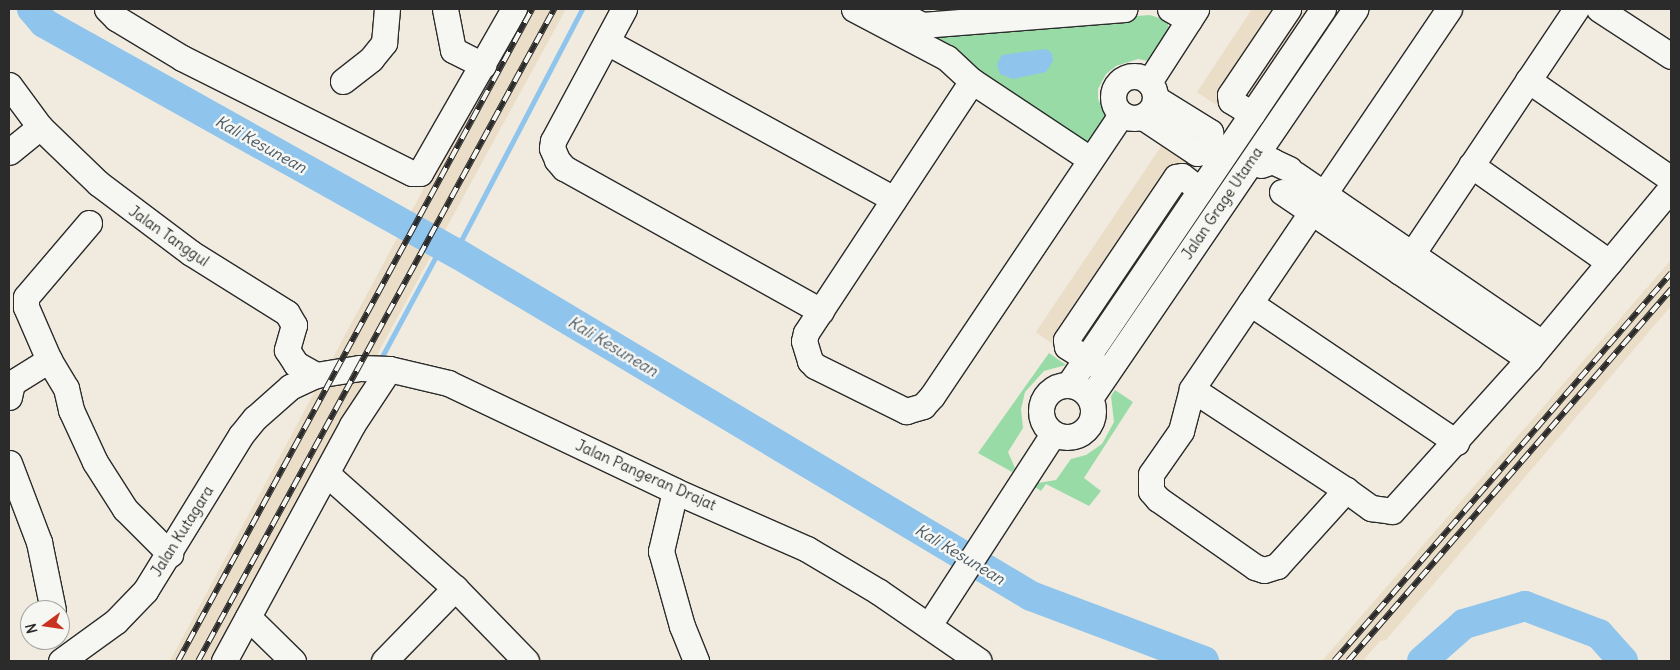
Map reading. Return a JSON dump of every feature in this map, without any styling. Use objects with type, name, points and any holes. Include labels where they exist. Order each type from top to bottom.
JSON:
[{"type":"street","points":[[107,9],[116,18],[182,58],[412,173],[420,173],[430,160],[514,9]]},
{"type":"street","points":[[343,81],[371,59],[384,43],[387,9]]},
{"type":"street","points":[[445,9],[453,50],[483,65]]},
{"type":"street","points":[[624,9],[553,141],[552,148],[557,160],[564,168],[821,311]]},
{"type":"street","points":[[854,9],[917,33],[1124,9]]},
{"type":"street","points":[[892,9],[972,81],[1090,160]]},
{"type":"street","points":[[1252,114],[1231,101],[1230,95],[1288,9]]},
{"type":"street","name":"Jalan Grage Utama","points":[[1068,384],[1200,190],[1217,154],[1252,114],[1323,9]]},
{"type":"street","name":"Jalan Grage Utama","points":[[1090,398],[1257,162],[1355,9]]},
{"type":"street","points":[[1346,490],[1277,566],[1264,570],[1255,567],[1151,491],[1151,474],[1181,431],[1192,389],[1449,9]]},
{"type":"street","points":[[1406,263],[1576,9]]},
{"type":"street","points":[[1599,9],[1671,56]]},
{"type":"street","points":[[972,81],[821,311],[804,342],[810,361],[899,408],[914,411],[932,396],[1090,160],[1142,103],[1185,12]]},
{"type":"street","points":[[606,42],[894,199]]},
{"type":"street","points":[[1528,80],[1671,179]]},
{"type":"street","name":"Jalan Tanggul","points":[[9,85],[40,127],[98,183],[142,219],[287,313],[294,325],[287,350],[296,364],[316,375]]},
{"type":"street","points":[[1142,103],[1210,132],[1217,154],[1257,162],[1272,161],[1285,181],[1535,351]]},
{"type":"street","points":[[9,152],[40,127]]},
{"type":"street","points":[[1472,165],[1609,262]]},
{"type":"street","points":[[1192,389],[1371,508],[1392,511],[1456,442],[1535,351],[1671,188]]},
{"type":"street","points":[[89,223],[26,297],[26,307],[49,360],[66,388],[70,410],[86,446],[125,509],[170,554]]},
{"type":"street","points":[[1250,303],[1456,442]]},
{"type":"street","points":[[1086,358],[1108,372]]},
{"type":"street","points":[[9,397],[12,383],[49,360]]},
{"type":"street","points":[[224,661],[328,475],[379,369]]},
{"type":"street","name":"Jalan Pangeran Drajat","points":[[290,387],[316,375],[379,369],[448,383],[675,491],[807,549],[929,626],[979,661]]},
{"type":"street","points":[[1068,384],[1085,390],[1090,398],[1093,415],[1086,430],[1076,436],[1053,434],[1042,420],[1042,402],[1052,388],[1068,384]]},
{"type":"street","name":"Jalan Kutagara","points":[[61,661],[96,637],[133,605],[170,554],[241,434],[290,387]]},
{"type":"street","points":[[929,626],[1053,434]]},
{"type":"street","points":[[9,463],[39,542],[51,600]]},
{"type":"street","points":[[328,475],[455,588],[526,661]]},
{"type":"street","points":[[675,491],[661,550],[682,626],[696,661]]},
{"type":"street","points":[[384,661],[455,588]]},
{"type":"street","points":[[248,617],[294,661]]},
{"type":"shaded area","points":[[520,9],[566,9],[378,353],[322,473],[220,661],[170,661]]},
{"type":"shaded area","points":[[1252,9],[1311,9],[1236,119],[1197,92]]},
{"type":"shaded area","points":[[1162,145],[1201,171],[1075,359],[1036,332]]},
{"type":"shaded area","points":[[1671,260],[1671,306],[1386,640],[1380,641],[1363,661],[1322,661]]},
{"type":"green space","points":[[1150,15],[1166,20],[1171,32],[1153,62],[1138,59],[1116,66],[1106,74],[1098,89],[1098,99],[1107,119],[1091,140],[1083,143],[929,37],[932,31]]},
{"type":"green space","points":[[1049,353],[1066,365],[1044,371],[1025,392],[1021,409],[1023,428],[1008,452],[1015,468],[1012,472],[978,453]]},
{"type":"green space","points":[[1115,390],[1133,402],[1084,478],[1101,491],[1089,506],[1046,484],[1041,491],[1035,487],[1038,483],[1056,480],[1071,459],[1086,455],[1102,444],[1114,422],[1111,396]]},
{"type":"water","points":[[1046,49],[1052,53],[1053,61],[1046,72],[1013,79],[1000,74],[997,64],[1002,55]]},
{"type":"waterway","name":"Kali Kesunean","points":[[32,9],[44,23],[458,254],[1031,596],[1204,661]]},
{"type":"waterway","points":[[455,252],[582,9]]},
{"type":"waterway","points":[[379,362],[442,245]]},
{"type":"waterway","name":"Kali Kesunean","points":[[1422,661],[1464,624],[1525,606],[1599,634],[1623,661]]},
{"type":"railway","points":[[178,661],[532,9]]},
{"type":"railway","points":[[198,661],[554,9]]},
{"type":"railway","points":[[1334,661],[1671,273]]},
{"type":"railway","points":[[1348,661],[1671,289]]}]
